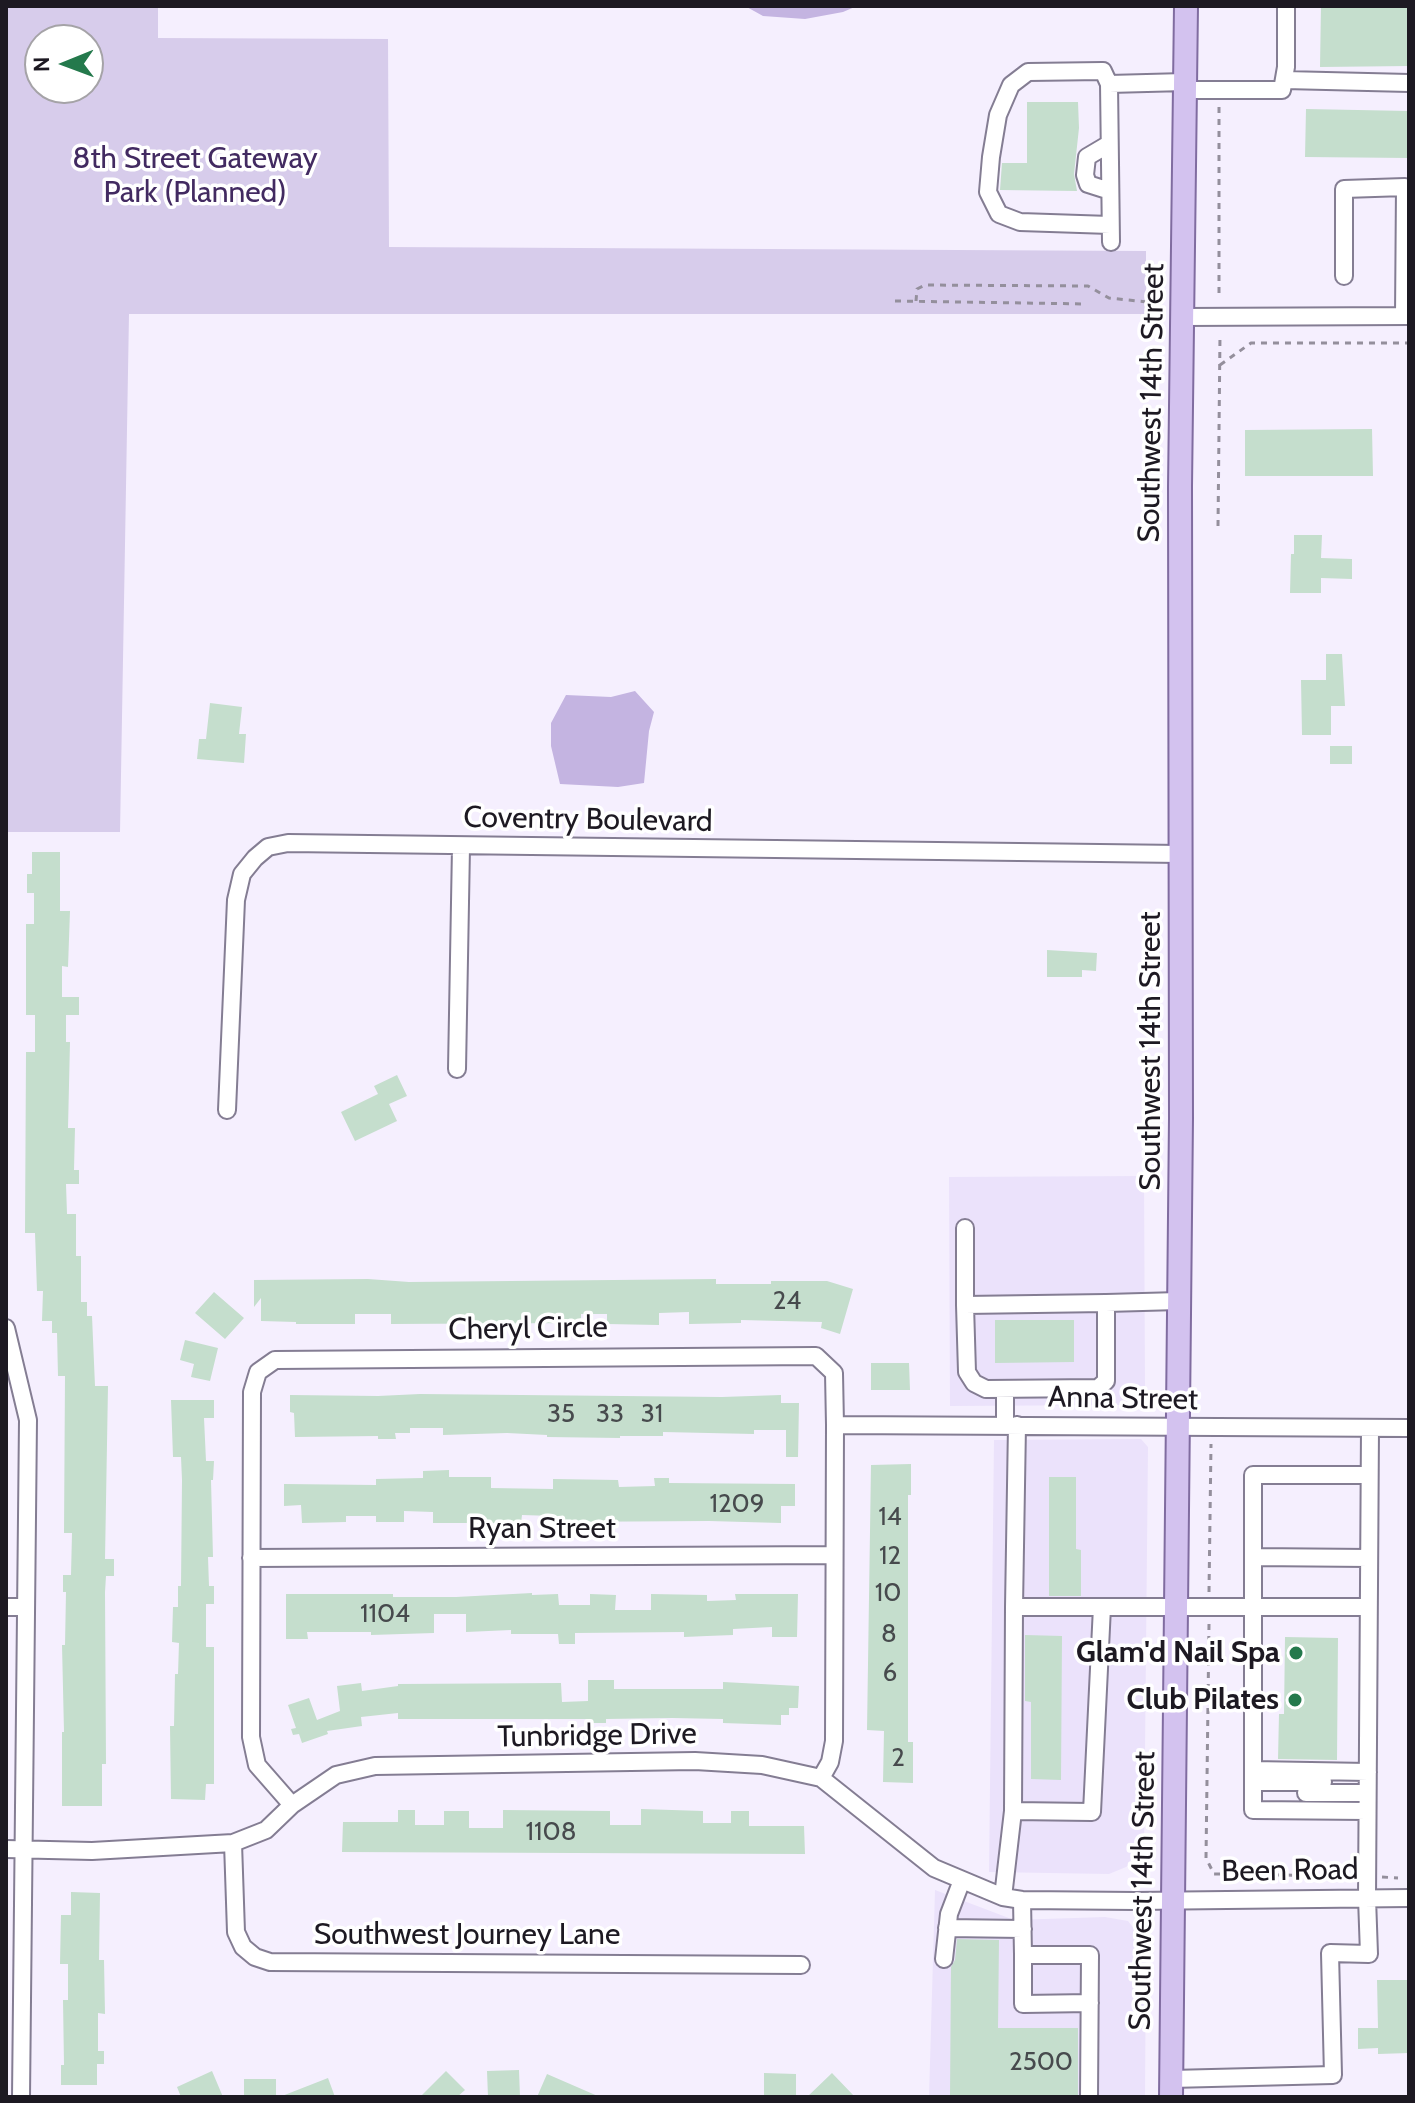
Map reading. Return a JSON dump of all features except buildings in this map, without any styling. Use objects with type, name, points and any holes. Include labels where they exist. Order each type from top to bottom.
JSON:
[{"type":"main road","name":"Southwest 14th Street","points":[[1171,2088],[1179,1301],[1179,576],[1186,6]]},
{"type":"street","points":[[1109,84],[1185,86],[1219,91],[1282,90],[1285,80],[1286,6]]},
{"type":"street","points":[[1110,225],[1020,222],[999,214],[988,192],[998,115],[1011,85],[1028,72],[1103,71],[1109,84],[1111,242]]},
{"type":"street","points":[[1285,80],[1409,83]]},
{"type":"street","points":[[1109,144],[1090,153],[1084,168],[1088,184],[1110,191]]},
{"type":"street","points":[[1183,317],[1406,316],[1405,187],[1344,189],[1344,276]]},
{"type":"street","name":"Coventry Boulevard","points":[[227,1110],[236,900],[242,874],[268,847],[288,843],[1181,854]]},
{"type":"street","points":[[457,1069],[461,847]]},
{"type":"street","points":[[965,1228],[967,1372],[974,1383],[986,1389],[1098,1388],[1106,1381],[1106,1303]]},
{"type":"street","points":[[965,1305],[1179,1301]]},
{"type":"street","points":[[6,1328],[13,1382],[28,1420],[14,1849],[21,2097]]},
{"type":"street","name":"Cheryl Circle","points":[[292,1805],[257,1765],[251,1737],[252,1392],[258,1372],[275,1360],[816,1356],[834,1373],[835,1425],[834,1741],[830,1762],[821,1778]]},
{"type":"street","points":[[1003,1897],[1013,1811],[1014,1607],[1011,1425],[1005,1389]]},
{"type":"street","name":"Anna Street","points":[[835,1425],[1409,1428]]},
{"type":"street","points":[[1171,2088],[1333,2075],[1330,1953],[1369,1954],[1370,1428]]},
{"type":"street","points":[[1367,1811],[1253,1810],[1253,1475],[1369,1475]]},
{"type":"street","name":"Ryan Street","points":[[251,1558],[834,1555]]},
{"type":"street","points":[[1253,1557],[1369,1558]]},
{"type":"street","points":[[6,1607],[24,1607]]},
{"type":"street","points":[[1014,1607],[1368,1607]]},
{"type":"street","points":[[1013,1811],[1092,1812],[1102,1607]]},
{"type":"street","name":"Tunbridge Drive","points":[[14,1849],[92,1851],[233,1843],[266,1830],[292,1805],[336,1775],[375,1766],[695,1761],[762,1765],[821,1778],[925,1862],[1003,1897],[1022,1900],[1172,1901]]},
{"type":"street","points":[[1253,1781],[1368,1782]]},
{"type":"street","name":"Southwest Journey Lane","points":[[233,1843],[236,1932],[243,1947],[255,1957],[270,1962],[801,1965]]},
{"type":"street","points":[[944,1959],[949,1914],[962,1880]]},
{"type":"street","name":"Been Road","points":[[1172,1901],[1409,1898]]},
{"type":"street","points":[[1022,1900],[1023,2004],[1090,2003]]},
{"type":"street","points":[[947,1928],[1023,1929]]},
{"type":"street","points":[[1023,1955],[1090,1955],[1089,2097]]},
{"type":"path","points":[[1219,91],[1219,299]]},
{"type":"path","points":[[916,301],[917,289],[925,285],[1088,286],[1109,298],[1157,303]]},
{"type":"path","points":[[895,301],[1087,304]]},
{"type":"path","points":[[1218,526],[1220,331]]},
{"type":"path","points":[[1220,365],[1251,343],[1409,343]]},
{"type":"path","points":[[1209,1590],[1211,1428]]},
{"type":"path","points":[[1381,1877],[1398,1878]]},
{"type":"shaded area","points":[[745,6],[857,6],[843,12],[805,19],[763,16]]},
{"type":"shaded area","points":[[635,691],[654,712],[644,783],[618,787],[560,784],[551,746],[551,723],[566,695],[611,697]]},
{"type":"shaded area","points":[[1144,1176],[1145,1388],[1123,1405],[950,1406],[949,1177]]},
{"type":"shaded area","points":[[1141,1439],[1148,1447],[1144,1853],[1126,1867],[1109,1874],[989,1872],[994,1440]]},
{"type":"shaded area","points":[[935,1890],[1014,1920],[1105,1917],[1128,1921],[1146,1944],[1145,2097],[929,2097]]},
{"type":"green space","name":"8th Street Gateway Park (Planned)","points":[[6,6],[158,6],[158,38],[388,39],[389,247],[1146,251],[1146,314],[129,314],[120,832],[6,832]]},
{"type":"place","name":"Glam'd Nail Spa","points":[[1296,1653]]},
{"type":"place","name":"Club Pilates","points":[[1295,1700]]}]
